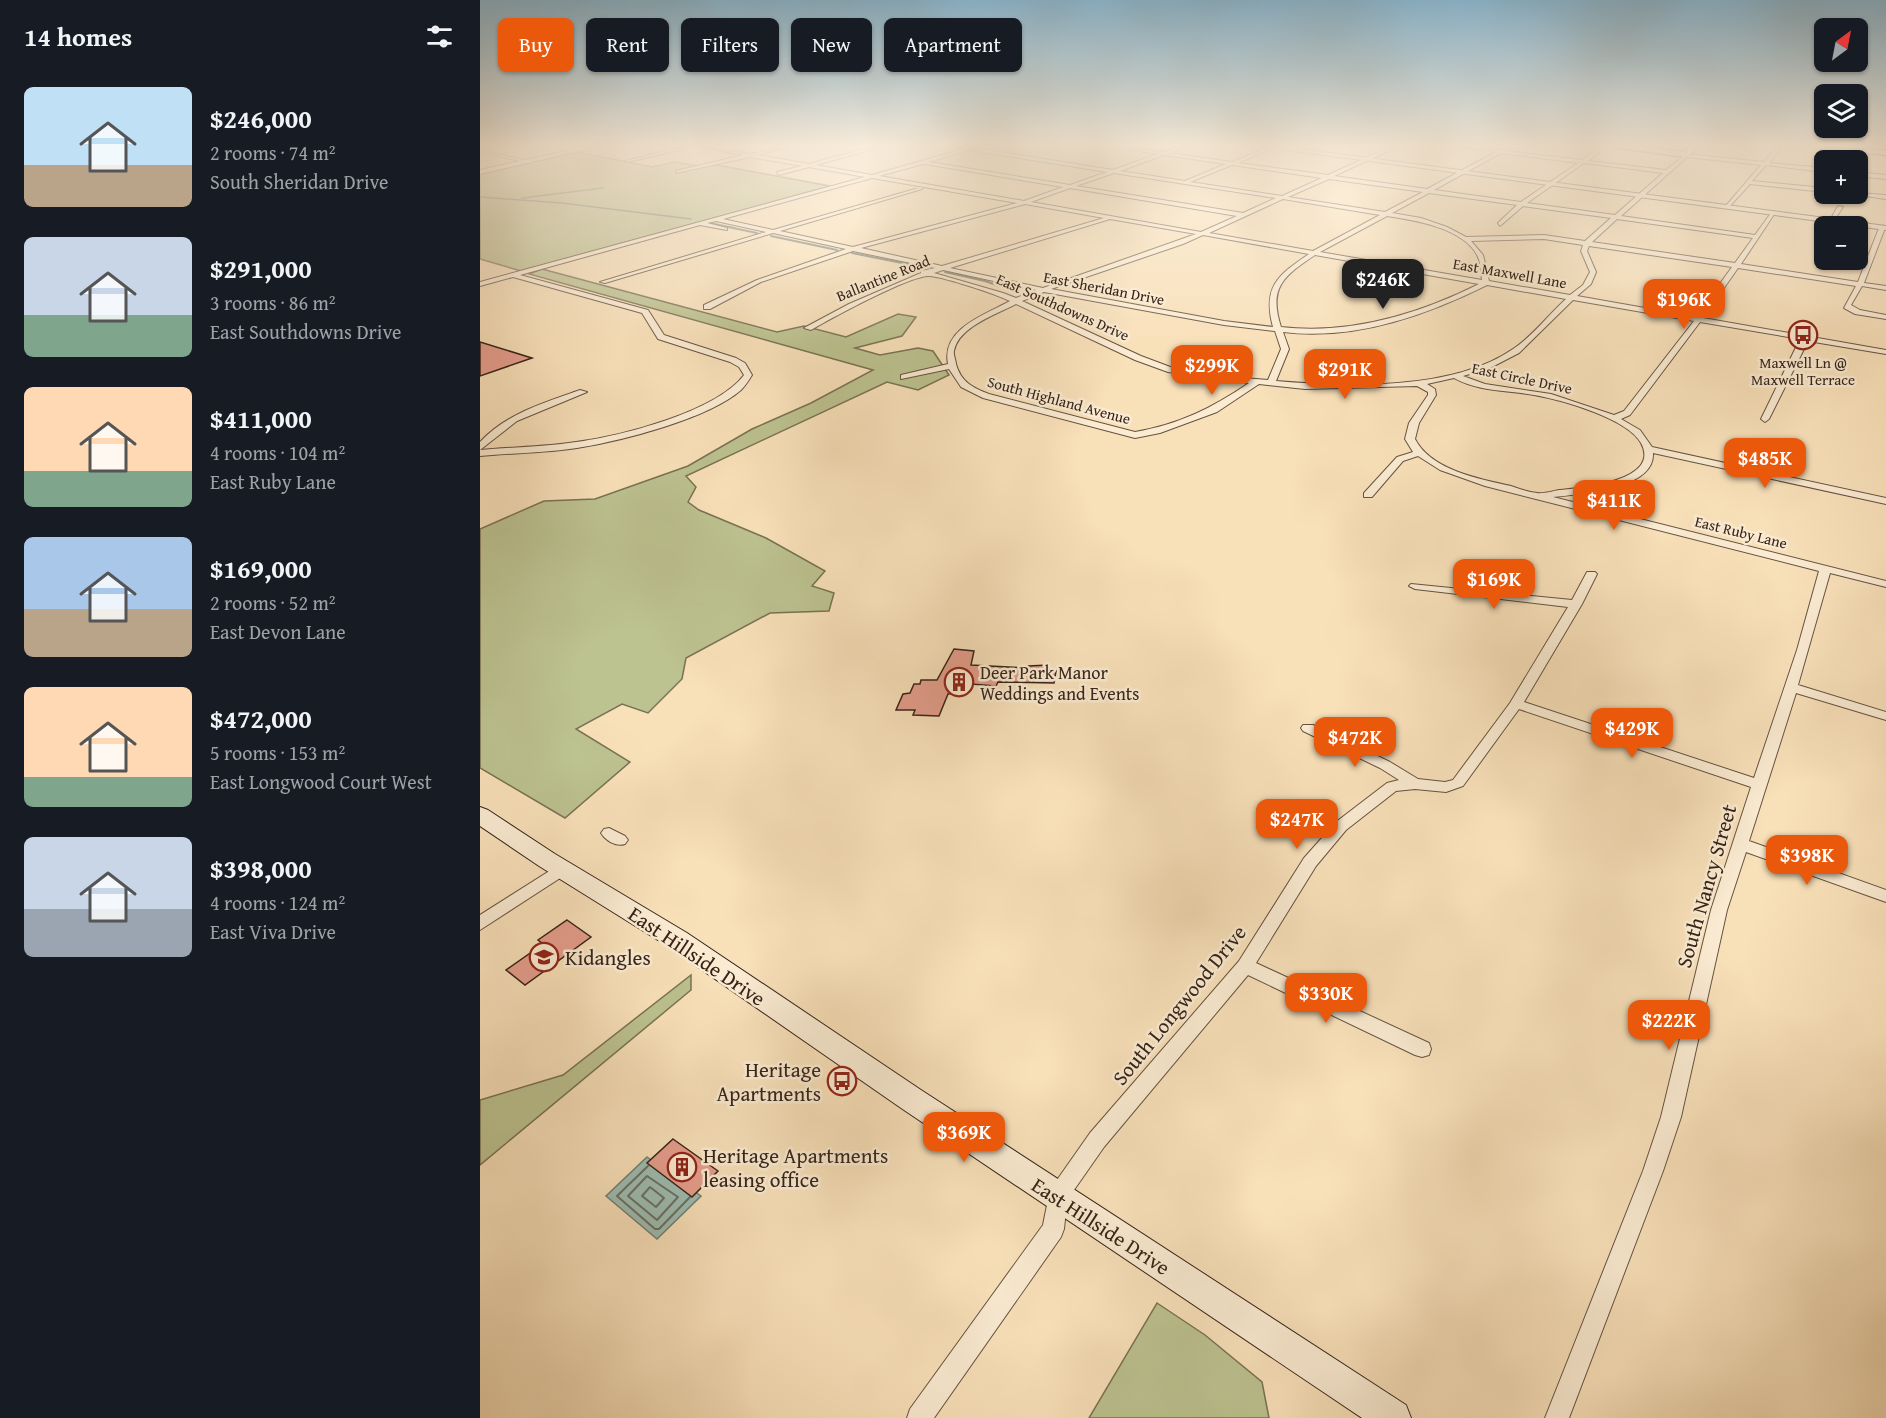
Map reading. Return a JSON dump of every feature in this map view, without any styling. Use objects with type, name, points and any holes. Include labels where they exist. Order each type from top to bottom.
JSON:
[{"type":"main road","name":"East Hillside Drive","points":[[480,815],[678,940],[716,968],[1057,1197],[1393,1418]]},
{"type":"street","points":[[480,284],[736,213]]},
{"type":"street","points":[[603,282],[836,213]]},
{"type":"street","points":[[707,307],[759,281],[854,248],[992,213]]},
{"type":"street","name":"East Maxwell Lane","points":[[1077,213],[1886,352]]},
{"type":"street","points":[[1233,213],[1244,215]]},
{"type":"street","points":[[904,377],[952,366],[950,351],[957,337],[966,328],[1015,301],[1147,256],[1248,213]]},
{"type":"street","points":[[1271,383],[1285,349],[1270,297],[1275,284],[1288,269],[1389,213]]},
{"type":"street","points":[[1390,213],[1428,222],[1464,239],[1480,255],[1486,283]]},
{"type":"street","points":[[1500,224],[1512,213]]},
{"type":"street","points":[[1579,213],[1756,237]]},
{"type":"street","points":[[1587,243],[1619,213]]},
{"type":"street","points":[[1767,213],[1814,219]]},
{"type":"street","points":[[1615,418],[1627,413],[1698,320],[1773,214]]},
{"type":"street","name":"East Sheridan Drive","points":[[715,219],[945,267],[1042,290],[1278,330],[1317,332],[1393,321],[1450,301],[1486,283]]},
{"type":"street","name":"Ballantine Road","points":[[808,328],[854,302],[928,273],[1109,219]]},
{"type":"street","name":"East Southdowns Drive","points":[[698,223],[974,285],[1015,301],[1161,367],[1196,375],[1257,382],[1337,386],[1419,383],[1456,376],[1508,356],[1571,298],[1584,289],[1592,276],[1584,251],[1587,243]]},
{"type":"street","points":[[1868,226],[1884,228],[1860,284],[1847,306],[1858,312],[1886,317]]},
{"type":"street","points":[[1464,239],[1530,236],[1886,288]]},
{"type":"street","points":[[480,453],[578,445],[641,431],[694,412],[737,391],[748,375],[742,365],[733,360],[661,337],[645,312],[513,275]]},
{"type":"street","points":[[1765,419],[1806,338]]},
{"type":"street","name":"South Highland Avenue","points":[[952,366],[962,385],[976,392],[1111,430],[1142,435],[1226,405],[1257,382]]},
{"type":"street","name":"East Circle Drive","points":[[1456,376],[1475,385],[1546,396],[1615,418],[1638,433],[1650,449]]},
{"type":"street","points":[[1368,495],[1400,459],[1419,453],[1410,439],[1414,423],[1432,395],[1432,391],[1419,383]]},
{"type":"street","points":[[480,447],[507,424],[529,412],[583,392]]},
{"type":"street","points":[[1536,496],[1605,486],[1632,478],[1640,474],[1646,466],[1650,449],[1886,501]]},
{"type":"street","name":"East Ruby Lane","points":[[1419,453],[1434,463],[1467,477],[1886,584]]},
{"type":"street","name":"South Nancy Street","points":[[1557,1418],[1626,1235],[1653,1172],[1671,1117],[1710,946],[1825,569]]},
{"type":"street","name":"South Longwood Drive","points":[[1057,1197],[1098,1140],[1245,966],[1310,862],[1341,826],[1392,786],[1415,784],[1446,787],[1458,783],[1516,704],[1576,604],[1591,574]]},
{"type":"street","points":[[1415,586],[1576,604]]},
{"type":"street","points":[[1790,687],[1886,716]]},
{"type":"street","points":[[1516,704],[1758,784]]},
{"type":"street","points":[[1308,728],[1385,765],[1415,784]]},
{"type":"street","points":[[1740,844],[1886,896]]},
{"type":"street","points":[[480,924],[562,868]]},
{"type":"street","points":[[1245,966],[1422,1049]]},
{"type":"street","points":[[919,1418],[1053,1229],[1057,1197]]},
{"type":"green space","points":[[480,213],[731,213],[521,271],[480,259]]},
{"type":"green space","points":[[542,269],[777,332],[804,326],[846,337],[898,314],[916,317],[902,336],[855,348],[880,355],[918,348],[933,351],[949,375],[918,390],[887,382],[686,476],[696,487],[688,502],[699,510],[766,538],[825,571],[812,586],[834,593],[829,611],[770,613],[686,658],[682,679],[648,713],[622,704],[576,729],[630,762],[565,818],[480,768],[480,529],[544,501],[595,499],[688,466],[752,429],[811,403],[873,370],[529,274]]},
{"type":"green space","points":[[691,975],[691,990],[480,1165],[480,1100],[563,1075]]},
{"type":"green space","points":[[1157,1303],[1205,1335],[1262,1382],[1269,1418],[1089,1418]]},
{"type":"water","points":[[647,1157],[701,1196],[657,1239],[606,1196]]},
{"type":"building","points":[[480,342],[532,358],[480,376]]},
{"type":"building","name":"Deer Park Manor Weddings and Events","points":[[954,649],[974,651],[971,665],[1027,668],[1028,666],[1048,665],[1047,670],[1056,671],[1054,683],[998,682],[996,686],[959,683],[956,693],[948,694],[939,716],[913,715],[915,710],[896,710],[903,694],[910,693],[914,684],[920,684],[921,680],[937,680]]},
{"type":"building","name":"Kidangles","points":[[567,920],[591,937],[525,985],[506,970],[543,944],[538,940]]},
{"type":"building","name":"Heritage Apartments leasing office","points":[[673,1139],[718,1171],[692,1197],[647,1163]]},
{"type":"waterway","points":[[644,213],[691,219]]},
{"type":"waterway","points":[[711,223],[735,228]]},
{"type":"waterway","points":[[728,227],[757,233]]},
{"type":"waterway","points":[[771,236],[837,250]]},
{"type":"waterway","points":[[852,253],[927,268]]},
{"type":"waterway","points":[[945,272],[985,281],[1017,292]]},
{"type":"place","name":"Maxwell Ln @ Maxwell Terrace","points":[[1803,335]]},
{"type":"place","name":"Deer Park Manor Weddings and Events","points":[[959,682]]},
{"type":"place","name":"Kidangles","points":[[544,957]]},
{"type":"place","name":"Heritage Apartments","points":[[842,1081]]},
{"type":"place","name":"Heritage Apartments leasing office","points":[[682,1167]]}]
